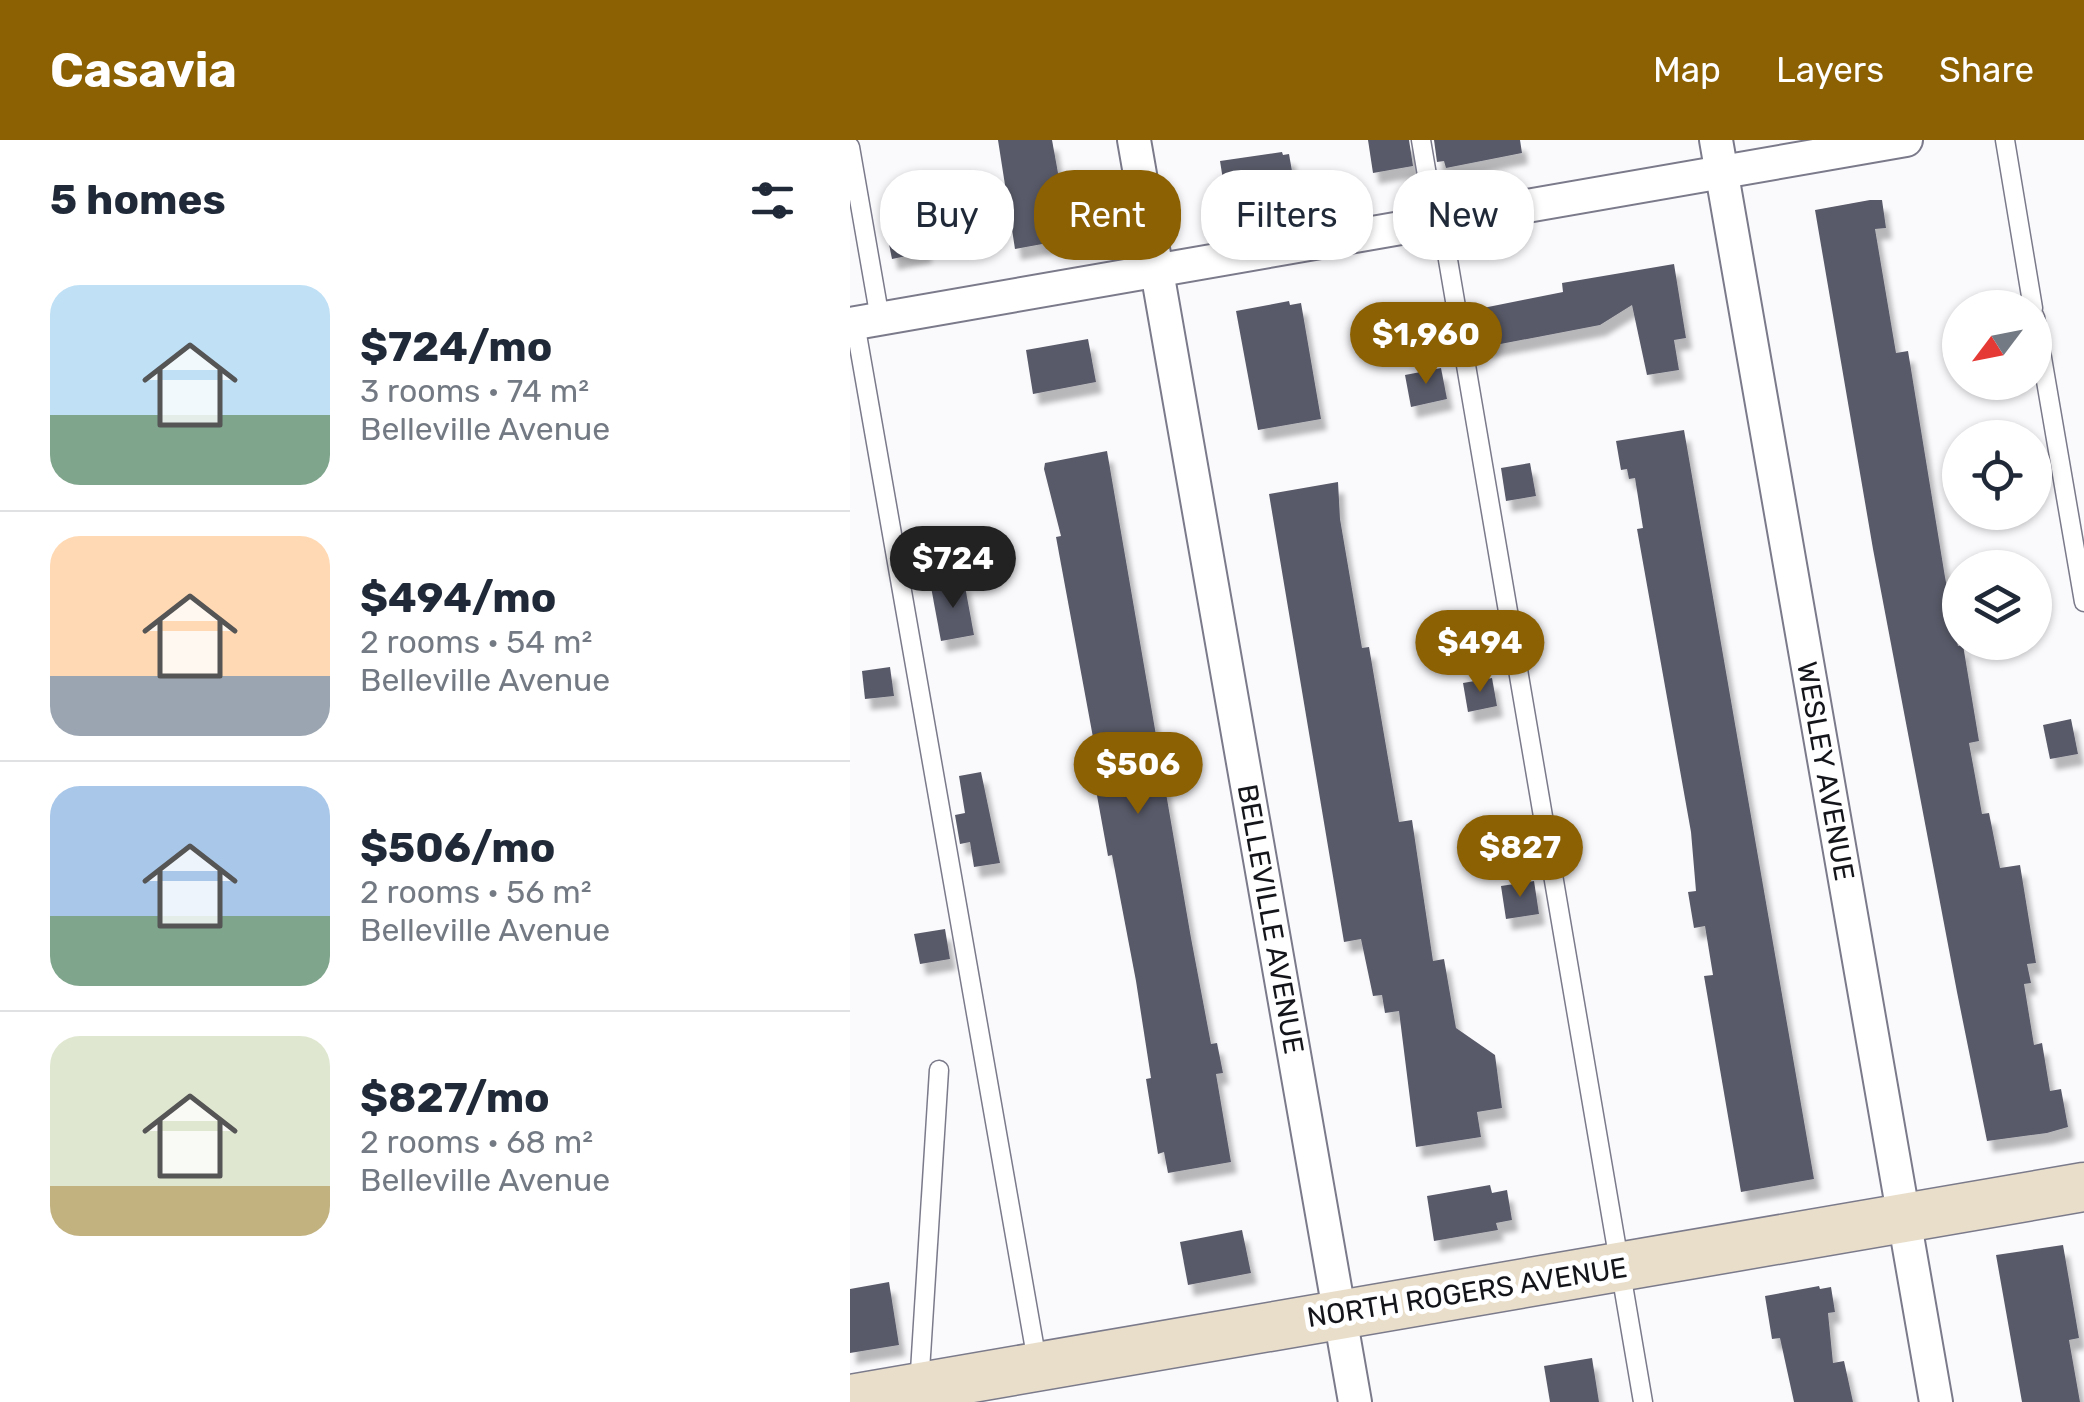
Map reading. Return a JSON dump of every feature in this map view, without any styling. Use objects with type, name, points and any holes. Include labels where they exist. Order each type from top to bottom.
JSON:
[{"type":"street","name":"BELLEVILLE AVENUE","points":[[1134,140],[1355,1402]]},
{"type":"street","points":[[1534,199],[1719,156],[1906,140]]},
{"type":"street","name":"WESLEY AVENUE","points":[[1719,156],[1936,1402]]},
{"type":"street","points":[[862,322],[1393,229]]},
{"type":"street","name":"NORTH ROGERS AVENUE","points":[[850,1399],[2084,1188]]},
{"type":"lane","points":[[1421,140],[1426,170]]},
{"type":"lane","points":[[2005,140],[2031,290]]},
{"type":"lane","points":[[850,147],[862,322],[1038,1368]]},
{"type":"lane","points":[[1448,260],[1643,1402]]},
{"type":"lane","points":[[2049,400],[2084,602]]},
{"type":"lane","points":[[919,1388],[939,1070]]},
{"type":"building","points":[[998,140],[1052,140],[1057,170],[1034,170],[1034,246],[1015,249],[1014,170],[1003,170]]},
{"type":"building","points":[[1368,140],[1409,140],[1413,166],[1373,173]]},
{"type":"building","points":[[1434,140],[1520,140],[1522,153],[1446,168],[1444,161],[1437,162]]},
{"type":"building","points":[[1282,152],[1289,154],[1292,170],[1221,170],[1220,161]]},
{"type":"building","points":[[1882,200],[1886,228],[1875,229],[1896,353],[1908,351],[1942,559],[1942,660],[1966,660],[1979,741],[1969,743],[1982,814],[1989,813],[2000,868],[2020,865],[2036,963],[2027,964],[2031,983],[2024,984],[2034,1045],[2042,1043],[2050,1091],[2061,1089],[2068,1127],[2047,1133],[1987,1141],[1873,549],[1815,210]]},
{"type":"building","points":[[1674,264],[1686,338],[1674,340],[1679,370],[1647,375],[1632,305],[1600,325],[1485,347],[1478,309],[1563,292],[1562,283]]},
{"type":"building","points":[[1289,301],[1290,305],[1301,303],[1321,419],[1258,430],[1236,311]]},
{"type":"building","points":[[1088,339],[1096,382],[1033,394],[1026,350]]},
{"type":"building","points":[[1441,368],[1447,399],[1411,407],[1405,375]]},
{"type":"building","points":[[1684,430],[1814,1179],[1741,1192],[1704,976],[1713,975],[1705,926],[1694,928],[1688,892],[1696,891],[1691,832],[1637,529],[1643,528],[1635,478],[1629,479],[1627,469],[1621,470],[1616,441]]},
{"type":"building","points":[[1107,451],[1191,938],[1211,1044],[1217,1043],[1223,1073],[1216,1074],[1231,1162],[1168,1173],[1164,1152],[1158,1154],[1136,981],[1094,779],[1091,760],[1097,759],[1056,537],[1061,536],[1044,469],[1045,463]]},
{"type":"building","points":[[1530,463],[1536,496],[1506,501],[1501,468]]},
{"type":"building","points":[[1338,482],[1340,519],[1362,648],[1369,647],[1399,822],[1412,820],[1433,961],[1444,959],[1456,1028],[1495,1055],[1502,1108],[1477,1112],[1481,1137],[1416,1147],[1399,1011],[1385,1013],[1382,995],[1373,996],[1361,939],[1344,942],[1269,494]]},
{"type":"building","points":[[964,581],[974,635],[941,641],[931,587]]},
{"type":"building","points":[[890,667],[894,696],[865,699],[862,671]]},
{"type":"building","points":[[1492,678],[1497,706],[1468,712],[1463,683]]},
{"type":"building","points":[[2071,719],[2078,754],[2050,759],[2043,725]]},
{"type":"building","points":[[981,772],[1000,863],[974,867],[970,842],[960,844],[955,815],[965,813],[959,776]]},
{"type":"building","points":[[1534,881],[1539,914],[1506,919],[1501,886]]},
{"type":"building","points":[[945,929],[950,959],[920,964],[914,934]]},
{"type":"building","points":[[1490,1185],[1492,1193],[1507,1190],[1512,1220],[1496,1223],[1498,1230],[1434,1241],[1427,1196]]},
{"type":"building","points":[[1242,1230],[1251,1273],[1188,1285],[1180,1242]]},
{"type":"building","points":[[2063,1245],[2079,1338],[2069,1340],[2080,1402],[2022,1402],[1996,1255]]},
{"type":"building","points":[[889,1282],[899,1345],[850,1353],[850,1289]]},
{"type":"building","points":[[1831,1287],[1835,1312],[1828,1313],[1833,1363],[1844,1361],[1853,1402],[1794,1402],[1780,1338],[1772,1339],[1765,1296]]},
{"type":"building","points":[[1592,1358],[1599,1402],[1550,1402],[1544,1366]]}]
